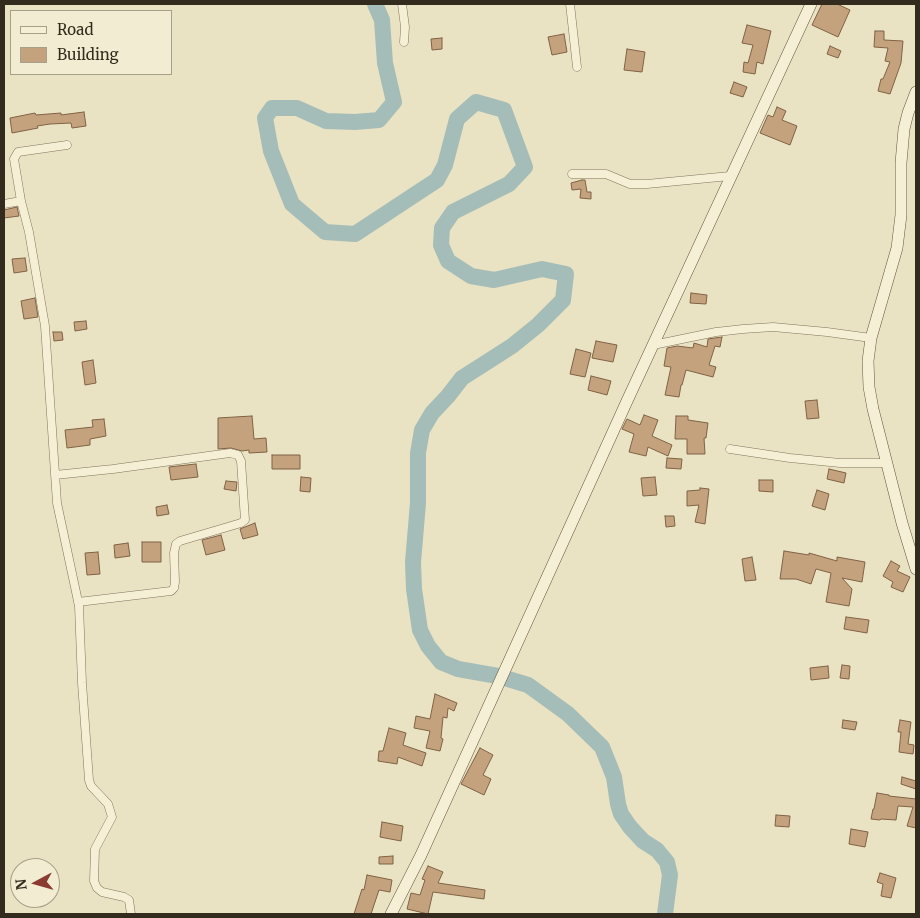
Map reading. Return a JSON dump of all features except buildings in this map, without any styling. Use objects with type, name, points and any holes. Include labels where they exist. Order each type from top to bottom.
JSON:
[{"type":"street","points":[[402,4],[405,26],[404,42]]},
{"type":"street","points":[[570,4],[577,67]]},
{"type":"street","points":[[391,914],[492,701],[730,176],[811,4]]},
{"type":"street","points":[[916,92],[904,129],[901,216],[897,248],[871,338],[868,361],[869,387],[886,463],[916,569]]},
{"type":"street","points":[[67,144],[18,152],[15,156],[15,164],[45,326],[57,503],[78,602],[89,780],[91,786],[108,804],[112,817],[95,849],[94,881],[102,892],[129,900],[131,914]]},
{"type":"street","points":[[572,174],[606,174],[630,184],[730,176]]},
{"type":"street","points":[[4,204],[21,201]]},
{"type":"street","points":[[653,345],[716,332],[773,328],[827,332],[871,338]]},
{"type":"street","points":[[730,448],[790,458],[840,463],[886,463]]},
{"type":"street","points":[[56,475],[230,453],[238,455],[241,461],[244,520],[241,524],[180,541],[176,544],[174,553],[175,582],[171,591],[78,602]]},
{"type":"waterway","points":[[375,4],[382,20],[385,63],[394,102],[379,120],[355,122],[326,121],[297,108],[272,108],[265,118],[271,151],[292,204],[325,232],[355,234],[437,180],[445,165],[457,119],[476,102],[504,110],[525,167],[509,184],[453,212],[442,228],[441,245],[448,261],[471,276],[494,280],[542,269],[566,274],[563,300],[538,325],[512,346],[462,378],[432,413],[422,430],[418,453],[418,503],[413,562],[414,589],[420,630],[428,646],[441,662],[458,669],[498,676],[528,685],[568,714],[602,747],[614,777],[621,814],[643,841],[657,850],[667,862],[670,875],[665,914]]}]
